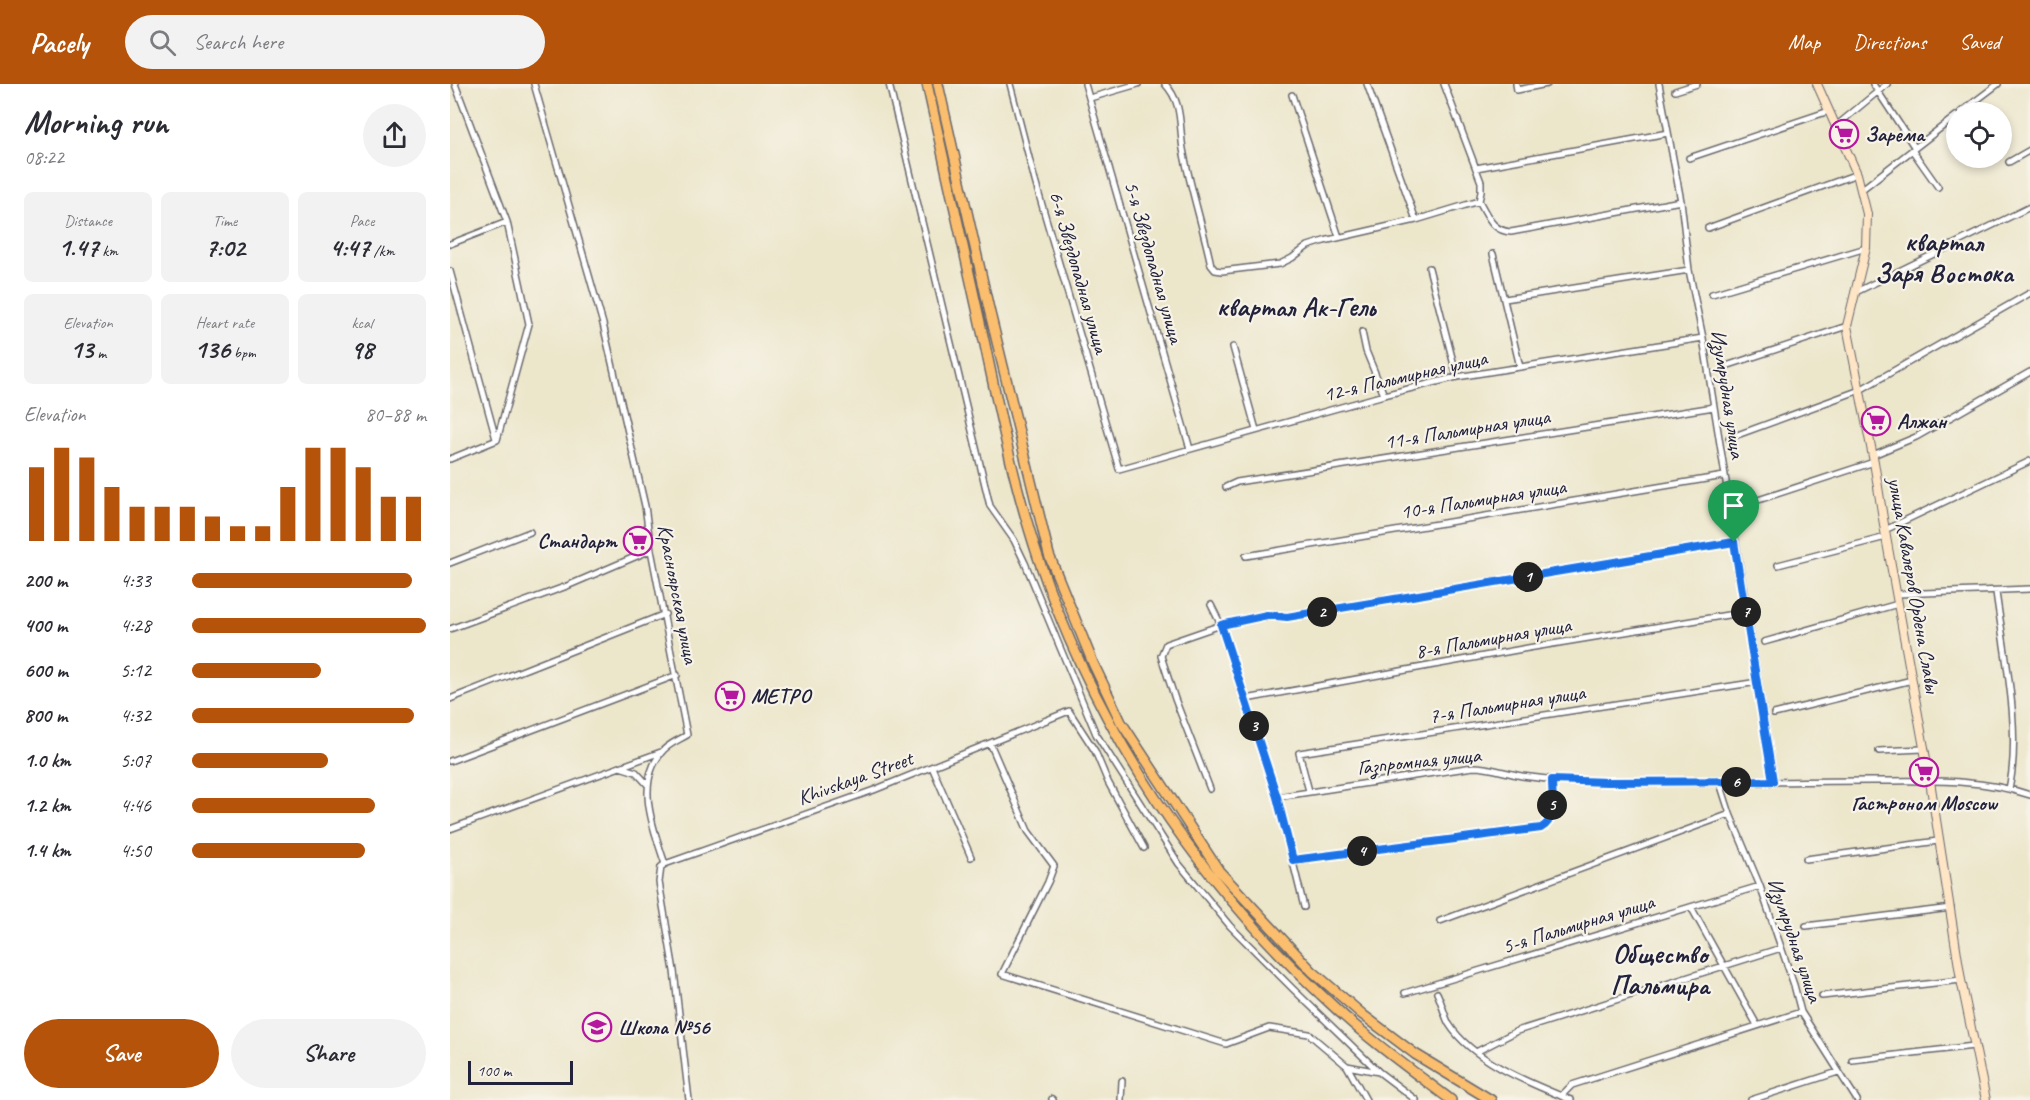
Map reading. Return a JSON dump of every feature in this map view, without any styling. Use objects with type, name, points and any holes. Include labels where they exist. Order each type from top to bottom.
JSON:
[{"type":"main road","points":[[927,84],[1025,517],[1064,627],[1104,712],[1131,761],[1175,829],[1207,873],[1261,935],[1316,991],[1356,1026],[1451,1100]]},
{"type":"main road","points":[[938,84],[989,309],[1049,555],[1092,663],[1121,722],[1219,871],[1312,972],[1363,1015],[1415,1054],[1491,1100]]},
{"type":"street","points":[[456,84],[507,222],[529,324],[497,440]]},
{"type":"street","name":"Красноярская улица","points":[[534,84],[603,324],[640,482],[651,550],[677,675],[687,735],[661,752]]},
{"type":"street","points":[[890,84],[990,506],[1014,540],[1025,563],[1096,734],[1179,864],[1230,926],[1379,1072],[1416,1100]]},
{"type":"street","name":"6-я Звездопадная улица","points":[[1010,84],[1035,181],[1119,469]]},
{"type":"street","name":"5-я Звездопадная улица","points":[[1085,84],[1190,449]]},
{"type":"street","points":[[1090,98],[1138,84]]},
{"type":"street","points":[[1165,84],[1173,92],[1178,106],[1183,148],[1211,266],[1215,270],[1280,264],[1308,246],[1416,220],[1479,201]]},
{"type":"street","points":[[1367,84],[1416,220]]},
{"type":"street","points":[[1444,84],[1481,182],[1479,201],[1494,227],[1502,232],[1681,201]]},
{"type":"street","points":[[1516,87],[1547,84]]},
{"type":"street","name":"Изумрудная улица","points":[[1659,84],[1681,201],[1689,270],[1703,338],[1773,781]]},
{"type":"street","points":[[1675,91],[1697,84]]},
{"type":"street","name":"улица Кавалеров Ордена Славы","points":[[1817,84],[1857,174],[1867,214],[1866,248],[1847,326],[1874,459],[1885,534],[1951,908],[1961,980],[1986,1100]]},
{"type":"street","points":[[1873,84],[1938,187]]},
{"type":"street","points":[[1836,126],[1887,84]]},
{"type":"street","points":[[1974,102],[1998,84]]},
{"type":"street","points":[[1292,95],[1339,237]]},
{"type":"street","points":[[1689,158],[1829,111]]},
{"type":"street","points":[[1861,190],[1946,124]]},
{"type":"street","points":[[1476,168],[1668,133]]},
{"type":"street","points":[[2012,160],[2030,150]]},
{"type":"street","points":[[1708,228],[1857,174]]},
{"type":"street","points":[[1856,292],[2030,207]]},
{"type":"street","points":[[450,244],[507,222]]},
{"type":"street","points":[[1712,294],[1866,248]]},
{"type":"street","points":[[1493,254],[1520,367]]},
{"type":"street","points":[[1429,268],[1457,377]]},
{"type":"street","points":[[1505,299],[1689,270]]},
{"type":"street","points":[[450,271],[497,440]]},
{"type":"street","points":[[1729,438],[1860,390],[2030,293]]},
{"type":"street","points":[[1726,366],[1847,326]]},
{"type":"street","points":[[1362,332],[1366,351],[1384,395]]},
{"type":"street","name":"12-я Пальмирная улица","points":[[1119,469],[1384,395],[1457,377],[1703,338]]},
{"type":"street","points":[[1233,347],[1256,430]]},
{"type":"street","points":[[1743,505],[1874,459],[2030,372]]},
{"type":"street","name":"11-я Пальмирная улица","points":[[1226,487],[1237,482],[1714,407]]},
{"type":"street","points":[[450,459],[497,440]]},
{"type":"street","points":[[1778,565],[1885,534],[2030,461]]},
{"type":"street","name":"10-я Пальмирная улица","points":[[1246,556],[1725,476]]},
{"type":"street","points":[[450,563],[530,532]]},
{"type":"street","points":[[1210,789],[1161,656],[1166,644],[1221,625],[1267,615],[1287,617],[1734,542]]},
{"type":"street","points":[[450,629],[567,586],[651,550]]},
{"type":"street","points":[[1897,594],[2030,589]]},
{"type":"street","points":[[1996,592],[2013,735],[2013,761],[2008,789]]},
{"type":"street","points":[[1764,642],[1898,604]]},
{"type":"street","points":[[1211,605],[1221,625],[1277,797],[1304,907]]},
{"type":"street","name":"8-я Пальмирная улица","points":[[1245,699],[1528,648],[1746,612]]},
{"type":"street","points":[[450,699],[665,614]]},
{"type":"street","points":[[450,762],[677,675]]},
{"type":"street","points":[[1774,714],[1912,680]]},
{"type":"street","name":"7-я Пальмирная улица","points":[[1309,791],[1299,753],[1758,682]]},
{"type":"street","name":"Khivskaya Street","points":[[665,864],[874,790],[1069,711],[1095,751],[1108,782],[1144,848]]},
{"type":"street","points":[[990,743],[1028,831],[1054,866],[1002,974],[1226,1044],[1269,1028],[1309,1034],[1347,1066],[1366,1100]]},
{"type":"street","points":[[1879,751],[1923,748]]},
{"type":"street","points":[[450,829],[661,752]]},
{"type":"street","points":[[661,752],[651,770],[648,785],[650,817],[665,864],[662,867],[659,882],[674,971],[689,1100]]},
{"type":"street","points":[[620,767],[636,772],[648,785]]},
{"type":"street","points":[[932,767],[971,857]]},
{"type":"street","name":"Газпромная улица","points":[[1277,797],[1473,767],[1486,767],[1552,780],[1607,782],[1959,782],[2008,789],[2030,795]]},
{"type":"street","points":[[1293,860],[1541,828],[1548,825],[1552,817],[1552,780]]},
{"type":"street","name":"Изумрудная улица","points":[[1720,783],[1730,814],[1760,886],[1801,1012],[1857,1100]]},
{"type":"street","points":[[1440,921],[1730,814]]},
{"type":"street","points":[[1806,859],[1938,841]]},
{"type":"street","name":"5-я Пальмирная улица","points":[[1405,993],[1760,886]]},
{"type":"street","points":[[1692,907],[1757,1025]]},
{"type":"street","points":[[1806,926],[1951,908]]},
{"type":"street","points":[[1476,1052],[1517,1031],[1781,948]]},
{"type":"street","points":[[1822,996],[1961,980]]},
{"type":"street","points":[[1437,993],[1448,1022],[1476,1052],[1517,1077],[1571,1100]]},
{"type":"street","points":[[1561,1096],[1572,1085],[1801,1012]]},
{"type":"street","points":[[1851,1060],[1974,1046]]},
{"type":"street","points":[[1347,1066],[1379,1072]]},
{"type":"street","points":[[1751,1100],[1838,1072]]},
{"type":"street","points":[[1121,1100],[1122,1081]]},
{"type":"place","name":"Зарема","points":[[1844,134]]},
{"type":"place","name":"Алжан","points":[[1876,421]]},
{"type":"place","name":"Стандарт","points":[[638,541]]},
{"type":"place","name":"МЕТРО","points":[[730,696]]},
{"type":"place","name":"Гастроном Moscow","points":[[1924,772]]},
{"type":"place","name":"Школа №56","points":[[597,1027]]},
{"type":"district","name":"квартал Заря Востока","points":[[1944,258]]},
{"type":"district","name":"квартал Ак-Гель","points":[[1296,307]]},
{"type":"district","name":"Общество Пальмира","points":[[1660,970]]},
{"type":"route","points":[[1734,542],[1773,781],[1720,783],[1552,780],[1552,817],[1548,825],[1541,828],[1293,860],[1277,797],[1221,625],[1267,615],[1287,617],[1734,542]]}]
